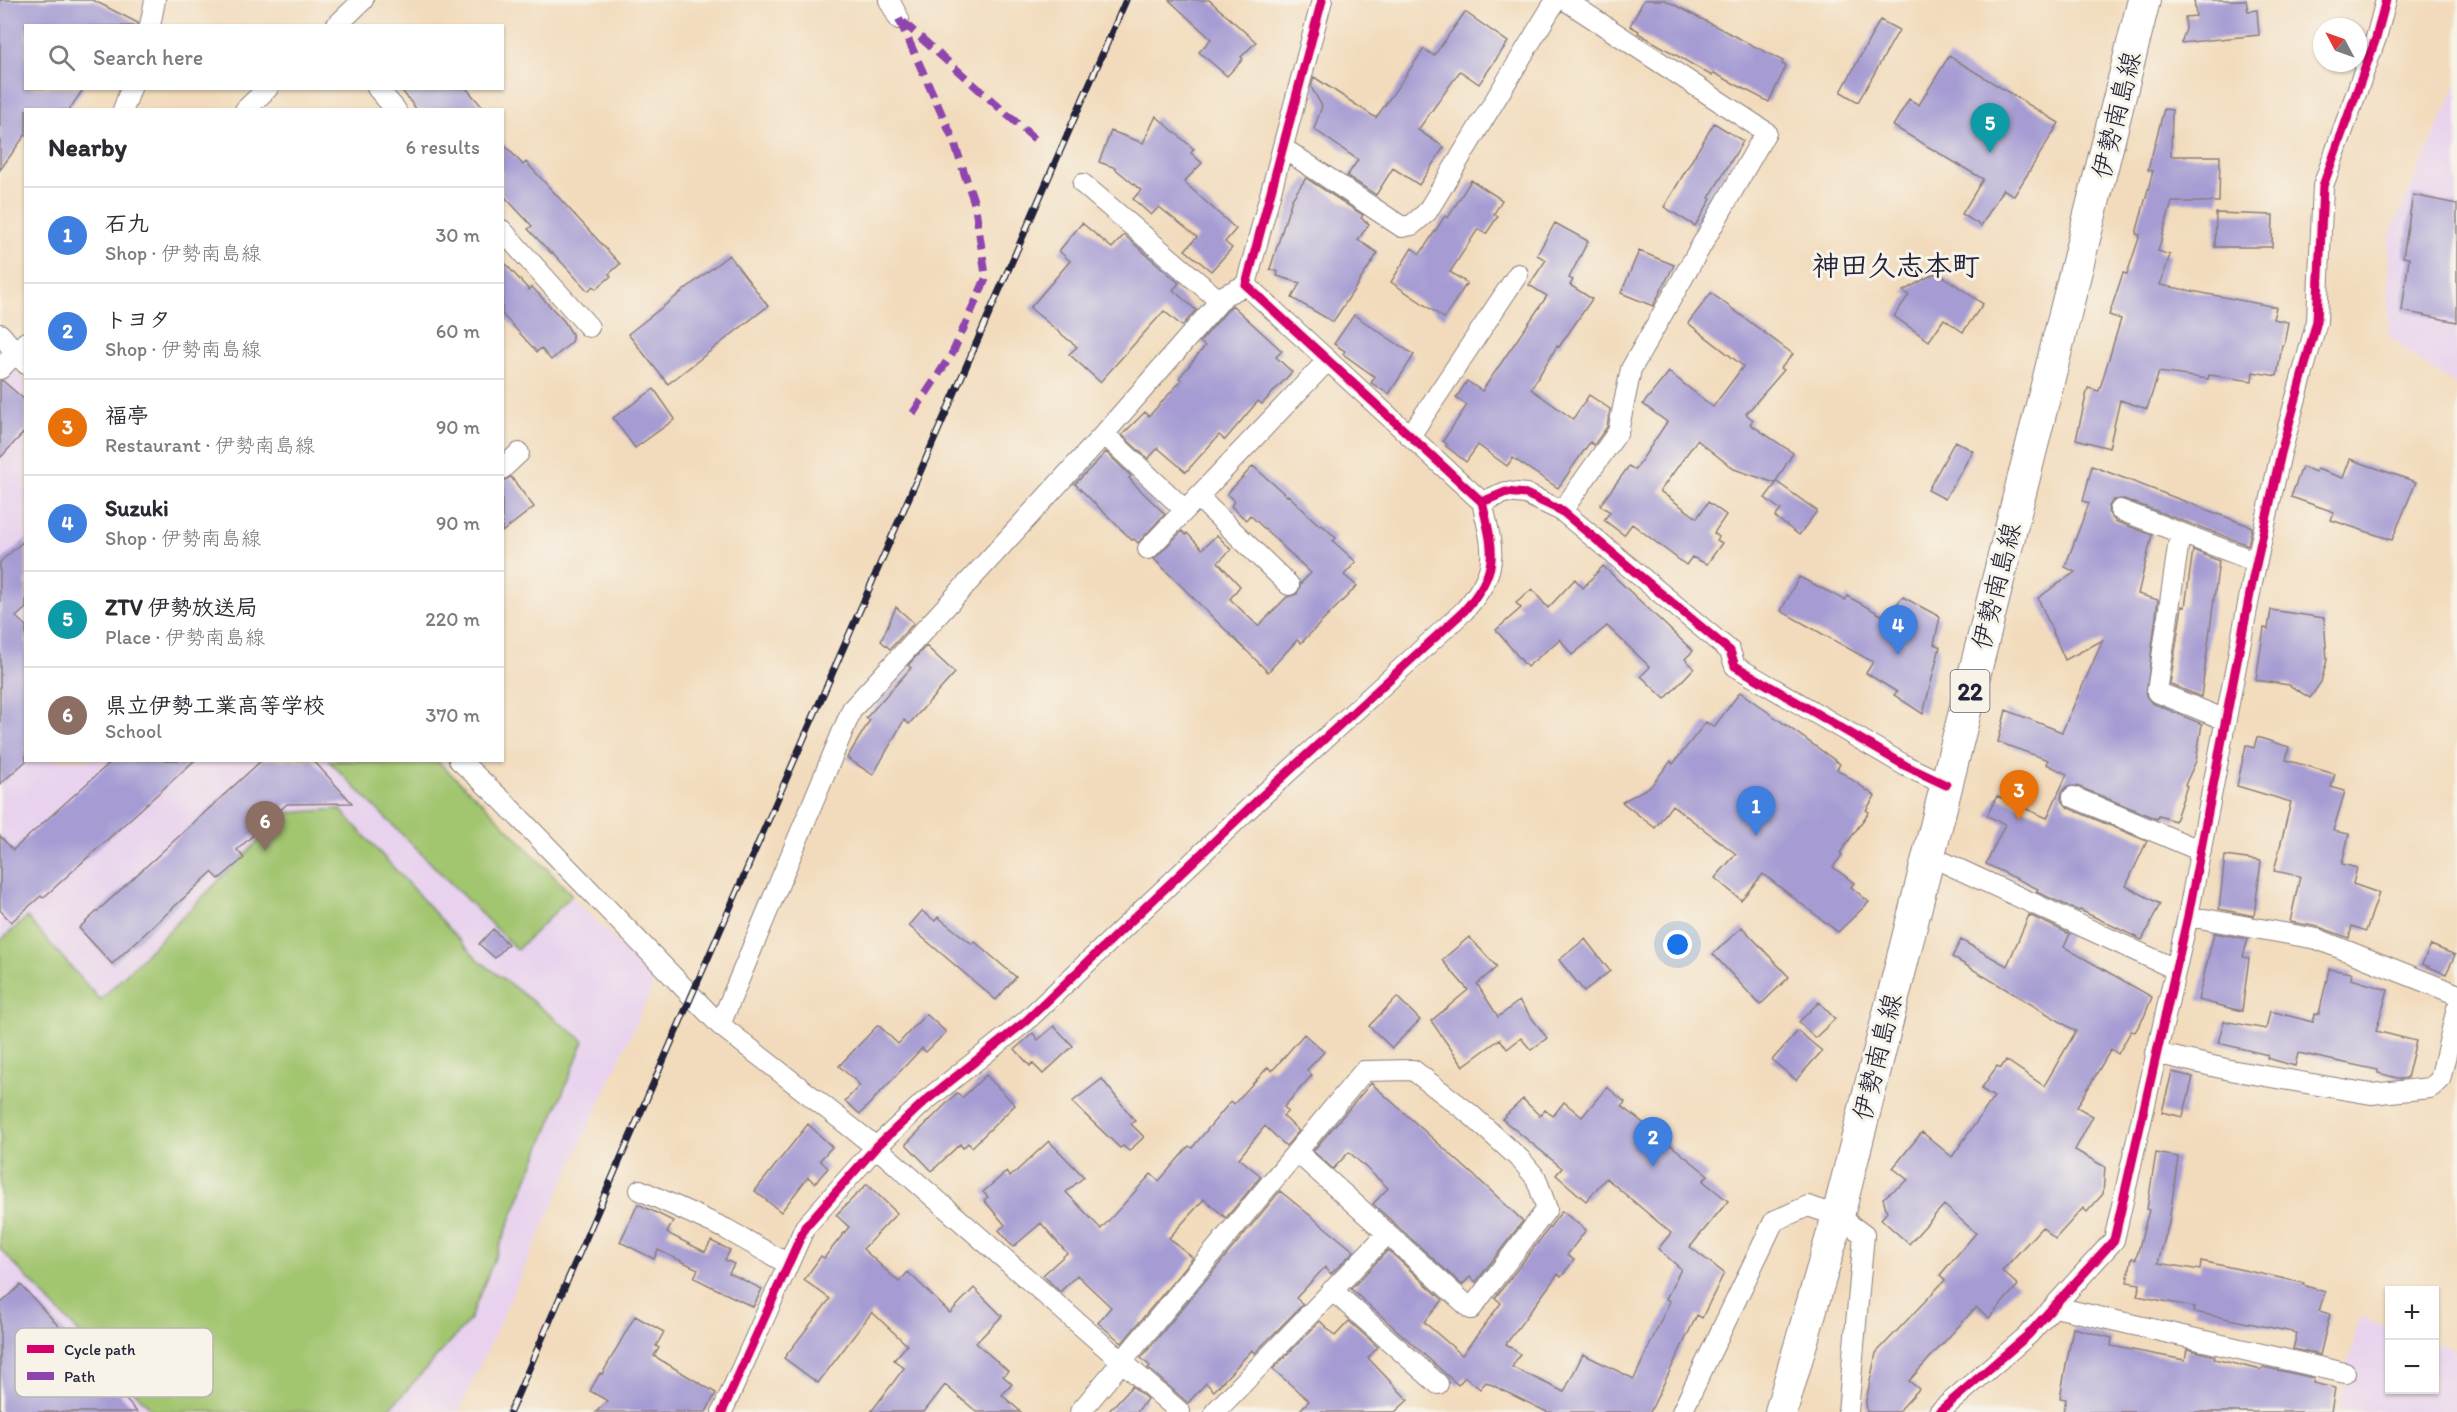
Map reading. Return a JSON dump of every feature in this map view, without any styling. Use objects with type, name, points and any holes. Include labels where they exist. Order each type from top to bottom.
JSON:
[{"type":"main road","name":"伊勢南島線","points":[[1781,1412],[1838,1216],[2144,0]]},
{"type":"main road","name":"伊勢南島線","points":[[1789,1412],[1791,1380]]},
{"type":"main road","points":[[1775,1412],[1791,1380]]},
{"type":"street","points":[[150,24],[155,0]]},
{"type":"street","points":[[338,24],[363,0]]},
{"type":"street","points":[[889,0],[899,19]]},
{"type":"street","points":[[720,1025],[852,709],[1104,434],[1225,295],[1246,285],[1322,0]]},
{"type":"street","points":[[1282,148],[1402,227],[1412,225],[1427,212],[1556,0]]},
{"type":"street","points":[[1562,511],[1618,432],[1631,369],[1766,132],[1565,0]]},
{"type":"street","points":[[1939,1412],[2028,1335],[2114,1240],[2188,916],[2257,562],[2281,453],[2318,321],[2323,186],[2376,38],[2386,0]]},
{"type":"street","points":[[124,108],[130,90]]},
{"type":"street","points":[[247,108],[266,90]]},
{"type":"street","points":[[379,90],[394,108]]},
{"type":"street","points":[[1083,184],[1220,301]]},
{"type":"street","points":[[504,232],[589,327]]},
{"type":"street","points":[[1410,436],[1518,274]]},
{"type":"street","points":[[722,1412],[805,1227],[876,1148],[924,1102],[1026,1021],[1263,795],[1464,611],[1481,591],[1489,575],[1492,557],[1482,502],[1246,285]]},
{"type":"street","points":[[0,334],[22,353],[0,369]]},
{"type":"street","points":[[1148,549],[1328,360]]},
{"type":"street","points":[[1104,434],[1192,503],[1289,585]]},
{"type":"street","points":[[504,467],[519,453]]},
{"type":"street","points":[[1482,502],[1506,492],[1526,494],[1562,511],[1730,651],[1735,666],[1906,766],[1946,785]]},
{"type":"street","points":[[2120,510],[2257,562]]},
{"type":"street","points":[[2180,533],[2157,692],[2226,720]]},
{"type":"street","points":[[461,762],[501,799],[720,1025],[876,1148],[1180,1412]]},
{"type":"street","points":[[2073,796],[2201,851]]},
{"type":"street","points":[[1928,855],[2175,969]]},
{"type":"street","points":[[2188,916],[2317,939],[2457,996]]},
{"type":"street","points":[[2155,1053],[2230,1070],[2371,1094],[2430,1088],[2440,1080],[2457,1008]]},
{"type":"street","points":[[1080,1412],[1364,1071],[1413,1070],[1470,1114],[1521,1160],[1536,1178],[1547,1209],[1471,1310],[1297,1152]]},
{"type":"street","points":[[640,1190],[726,1229],[788,1264]]},
{"type":"street","points":[[1682,1412],[1774,1221],[1808,1206],[1838,1216],[1864,1235],[1848,1412]]},
{"type":"street","points":[[1215,1412],[1387,1234]]},
{"type":"street","points":[[1332,1290],[1438,1384]]},
{"type":"street","points":[[2055,1307],[2345,1373]]},
{"type":"shaded area","points":[[2457,84],[2457,386],[2419,361],[2388,334],[2389,237]]},
{"type":"shaded area","points":[[11,368],[24,380],[24,762],[441,762],[655,981],[459,1412],[0,1412],[0,380]]},
{"type":"shaded area","points":[[2359,1317],[2385,1326],[2385,1394],[2439,1394],[2439,1343],[2457,1350],[2457,1412],[2338,1412]]},
{"type":"green space","points":[[330,762],[438,762],[486,806],[572,895],[517,950]]},
{"type":"green space","points":[[340,809],[476,958],[584,1041],[469,1321],[387,1412],[154,1412],[140,1397],[213,1397],[213,1328],[75,1328],[0,1249],[0,941],[27,917],[100,1000],[286,813]]},
{"type":"building","points":[[0,0],[93,0],[138,23],[24,24],[24,90],[83,90],[70,108],[24,108],[24,137],[0,170]]},
{"type":"building","points":[[1169,0],[1209,0],[1256,42],[1227,76],[1199,52],[1211,39]]},
{"type":"building","points":[[1644,0],[1665,0],[1783,61],[1782,64],[1786,66],[1769,102],[1714,73],[1712,76],[1638,33],[1639,31],[1630,26]]},
{"type":"building","points":[[2194,0],[2246,0],[2248,11],[2257,10],[2259,35],[2181,43],[2186,29],[2185,17],[2196,16]]},
{"type":"building","points":[[1465,12],[1508,42],[1479,84],[1460,71],[1418,130],[1444,147],[1419,185],[1393,168],[1376,195],[1347,176],[1358,160],[1314,129],[1322,106],[1311,87],[1314,77],[1376,118],[1424,49],[1434,56]]},
{"type":"building","points":[[1880,20],[1899,30],[1858,102],[1841,92]]},
{"type":"building","points":[[1949,56],[2059,123],[2014,196],[2003,189],[1981,226],[1962,214],[1983,179],[1893,126],[1909,99],[1919,105]]},
{"type":"building","points":[[402,90],[468,90],[483,108],[415,108]]},
{"type":"building","points":[[2164,109],[2172,110],[2171,156],[2220,156],[2219,202],[2172,202],[2158,251],[2170,255],[2160,285],[2276,307],[2273,319],[2288,322],[2277,376],[2253,372],[2252,381],[2209,375],[2208,379],[2159,372],[2147,409],[2120,400],[2109,448],[2076,439],[2088,388],[2099,391],[2121,319],[2109,315],[2123,273],[2127,274],[2140,235],[2136,234],[2153,171],[2148,170]]},
{"type":"building","points":[[1156,116],[1194,149],[1191,153],[1202,163],[1184,182],[1236,229],[1225,242],[1232,248],[1211,271],[1185,250],[1197,237],[1159,207],[1151,215],[1133,199],[1141,190],[1113,167],[1099,162],[1111,131],[1143,143]]},
{"type":"building","points":[[1714,123],[1743,141],[1695,226],[1664,207]]},
{"type":"building","points":[[504,144],[523,165],[526,162],[620,264],[609,274],[611,276],[596,289],[593,286],[588,291],[528,229],[532,226],[504,196]]},
{"type":"building","points":[[1306,178],[1363,215],[1361,218],[1369,224],[1358,240],[1378,253],[1333,322],[1292,298],[1300,283],[1277,276],[1278,272],[1270,269],[1292,199]]},
{"type":"building","points":[[1471,180],[1502,200],[1494,214],[1498,216],[1486,234],[1478,229],[1450,272],[1467,283],[1444,318],[1391,282],[1412,248],[1420,254],[1445,216],[1448,218]]},
{"type":"building","points":[[2413,195],[2457,204],[2457,322],[2402,311],[2409,258],[2403,257]]},
{"type":"building","points":[[2216,213],[2273,215],[2272,247],[2215,247]]},
{"type":"building","points":[[1082,223],[1112,248],[1124,235],[1179,283],[1173,290],[1196,310],[1182,326],[1164,311],[1100,382],[1069,354],[1077,347],[1030,308],[1070,261],[1059,251]]},
{"type":"building","points":[[1555,223],[1588,241],[1569,278],[1573,280],[1570,285],[1592,299],[1559,347],[1557,346],[1531,389],[1573,419],[1589,395],[1610,409],[1607,427],[1594,445],[1590,442],[1558,488],[1513,458],[1507,466],[1478,445],[1466,462],[1443,441],[1467,405],[1456,398],[1467,381],[1482,391],[1547,296],[1529,285],[1546,260],[1537,255]]},
{"type":"building","points":[[1639,251],[1674,265],[1653,306],[1621,293]]},
{"type":"building","points":[[729,255],[768,306],[668,384],[628,334]]},
{"type":"building","points":[[504,262],[529,290],[532,287],[564,321],[572,334],[572,342],[551,360],[541,348],[537,352],[504,316]]},
{"type":"building","points":[[1937,272],[1983,304],[1963,332],[1944,319],[1929,341],[1894,316],[1909,295],[1903,291]]},
{"type":"building","points":[[1711,293],[1793,354],[1781,368],[1784,370],[1746,414],[1753,420],[1750,424],[1793,453],[1775,483],[1734,469],[1697,440],[1660,491],[1697,518],[1708,502],[1726,515],[1714,533],[1719,537],[1717,540],[1722,543],[1707,564],[1692,557],[1686,565],[1632,524],[1624,535],[1604,520],[1610,512],[1600,505],[1629,466],[1635,470],[1667,422],[1643,404],[1669,372],[1713,407],[1742,368],[1743,366],[1688,323]]},
{"type":"building","points":[[1232,305],[1282,351],[1276,357],[1292,372],[1262,404],[1258,401],[1225,440],[1219,435],[1186,472],[1158,448],[1148,459],[1122,435],[1145,412],[1149,416],[1182,380],[1179,378],[1205,346],[1200,342]]},
{"type":"building","points":[[1354,315],[1414,355],[1389,394],[1371,383],[1375,377],[1343,354],[1345,351],[1334,344]]},
{"type":"building","points":[[0,381],[3,381],[24,399],[24,432],[0,458]]},
{"type":"building","points":[[654,389],[675,419],[635,448],[613,418]]},
{"type":"building","points":[[1955,441],[1973,451],[1945,499],[1928,490]]},
{"type":"building","points":[[1106,452],[1131,476],[1129,478],[1133,483],[1165,514],[1138,543],[1132,540],[1075,484]]},
{"type":"building","points":[[2350,459],[2416,482],[2392,540],[2331,520],[2334,512],[2291,497],[2302,467],[2316,472],[2317,469],[2343,478]]},
{"type":"building","points":[[1253,466],[1320,526],[1321,524],[1336,538],[1333,541],[1356,562],[1344,575],[1357,586],[1301,643],[1297,640],[1268,672],[1154,559],[1182,531],[1186,535],[1187,533],[1202,549],[1217,535],[1231,550],[1218,562],[1240,586],[1230,599],[1258,626],[1287,597],[1297,594],[1301,583],[1311,573],[1250,515],[1246,520],[1231,506],[1234,501],[1227,494]]},
{"type":"building","points":[[2092,466],[2252,527],[2248,545],[2124,499],[2113,500],[2109,506],[2108,512],[2115,521],[2152,535],[2138,594],[2158,600],[2146,696],[2152,703],[2202,724],[2196,761],[2185,785],[2187,786],[2175,821],[2159,816],[2157,819],[2077,786],[2066,787],[2062,793],[2061,799],[2068,808],[2147,841],[2126,886],[2160,904],[2142,940],[2036,892],[2038,889],[1986,864],[2005,824],[1987,816],[1997,796],[2047,818],[2067,774],[2046,764],[2048,760],[1998,742],[2006,710],[2062,732],[2103,640],[2065,660],[2038,598],[2075,572],[2065,567],[2089,503],[2083,501]]},
{"type":"building","points":[[511,477],[534,507],[504,530],[504,480]]},
{"type":"building","points":[[1777,482],[1817,511],[1799,535],[1775,517],[1781,510],[1765,498]]},
{"type":"building","points":[[24,541],[24,610],[16,617],[24,624],[25,762],[0,784],[0,562]]},
{"type":"building","points":[[2193,550],[2219,561],[2201,697],[2170,684]]},
{"type":"building","points":[[1603,566],[1693,651],[1685,659],[1694,668],[1665,699],[1641,676],[1650,667],[1607,626],[1572,655],[1560,639],[1527,667],[1496,630],[1521,608],[1516,603],[1532,589],[1548,608],[1575,579],[1583,588]]},
{"type":"building","points":[[1799,577],[1845,600],[1847,596],[1885,617],[1903,597],[1940,617],[1934,644],[1940,647],[1923,714],[1894,695],[1897,692],[1866,673],[1873,662],[1781,611]]},
{"type":"building","points":[[896,607],[914,623],[890,649],[881,641]]},
{"type":"building","points":[[2271,610],[2324,618],[2327,660],[2321,682],[2310,698],[2289,685],[2256,680],[2264,628],[2268,629]]},
{"type":"building","points":[[926,646],[955,673],[909,724],[904,720],[873,775],[847,758],[870,720],[866,718],[911,668],[908,665]]},
{"type":"building","points":[[1740,692],[1840,764],[1837,769],[1875,796],[1866,810],[1869,812],[1840,853],[1842,855],[1833,867],[1854,883],[1851,887],[1869,902],[1838,932],[1763,874],[1741,900],[1715,878],[1736,854],[1672,805],[1655,828],[1622,802],[1651,786],[1671,761],[1673,764],[1706,722],[1714,727]]},
{"type":"building","points":[[2257,737],[2289,747],[2286,760],[2335,774],[2331,787],[2345,791],[2333,831],[2349,834],[2342,864],[2357,868],[2353,884],[2379,893],[2366,931],[2352,926],[2349,938],[2319,927],[2290,922],[2300,876],[2274,871],[2291,802],[2237,786],[2246,745],[2254,748]]},
{"type":"building","points":[[111,762],[193,762],[43,898],[41,896],[11,922],[0,910],[0,836],[13,850]]},
{"type":"building","points":[[260,762],[315,762],[352,803],[287,804],[237,850],[244,858],[219,879],[212,872],[112,964],[79,928]]},
{"type":"building","points":[[2225,856],[2261,861],[2254,916],[2219,909]]},
{"type":"building","points":[[922,911],[935,921],[938,917],[972,944],[974,941],[1016,977],[996,1000],[909,926]]},
{"type":"building","points":[[2029,915],[2070,934],[2064,947],[2152,997],[2135,1032],[2131,1031],[2118,1054],[2111,1049],[2077,1107],[2093,1116],[2075,1150],[2105,1167],[2103,1194],[2087,1212],[2083,1208],[2055,1239],[2042,1227],[2002,1271],[2018,1285],[1989,1318],[1976,1307],[1909,1381],[1919,1389],[1898,1412],[1867,1412],[1866,1401],[1876,1353],[1945,1280],[1940,1275],[1976,1233],[1944,1205],[1909,1244],[1881,1219],[1887,1212],[1883,1198],[1908,1180],[1893,1168],[1922,1132],[1952,1157],[1994,1097],[1981,1089],[1997,1066],[2001,1068],[2006,1060],[2044,1086],[2076,1031],[1952,957],[1961,940],[2007,966]]},
{"type":"building","points":[[1742,927],[1789,977],[1760,1005],[1713,954]]},
{"type":"building","points":[[493,929],[508,944],[495,958],[479,944]]},
{"type":"building","points":[[2214,933],[2248,939],[2243,957],[2249,958],[2242,1011],[2198,1000]]},
{"type":"building","points":[[1469,937],[1497,967],[1477,984],[1498,1017],[1519,1001],[1547,1038],[1531,1050],[1521,1038],[1507,1049],[1500,1039],[1463,1066],[1431,1021],[1468,990],[1442,960]]},
{"type":"building","points":[[1585,939],[1610,971],[1584,991],[1559,960]]},
{"type":"building","points":[[2431,945],[2455,955],[2446,974],[2422,964]]},
{"type":"building","points":[[2329,969],[2352,973],[2351,979],[2388,990],[2376,1031],[2416,1041],[2407,1078],[2401,1079],[2378,1073],[2378,1070],[2298,1053],[2295,1066],[2267,1058],[2268,1055],[2218,1043],[2224,1021],[2266,1029],[2270,1011],[2313,1022],[2315,1014],[2319,1014]]},
{"type":"building","points":[[1397,997],[1420,1020],[1392,1048],[1369,1026]]},
{"type":"building","points":[[1819,1002],[1835,1019],[1815,1038],[1799,1022]]},
{"type":"building","points":[[926,1014],[946,1032],[926,1052],[922,1048],[860,1114],[845,1101],[860,1085],[839,1066],[878,1025],[898,1044]]},
{"type":"building","points":[[1054,1026],[1073,1046],[1043,1074],[1032,1063],[1030,1066],[1015,1049],[1033,1033],[1038,1040]]},
{"type":"building","points":[[1798,1031],[1822,1051],[1796,1080],[1772,1060]]},
{"type":"building","points":[[1304,1034],[1324,1052],[1307,1070],[1312,1075],[1284,1107],[1288,1111],[1283,1116],[1299,1131],[1286,1146],[1265,1126],[1239,1158],[1261,1176],[1226,1218],[1204,1199],[1169,1238],[1193,1258],[1122,1343],[1098,1323],[1111,1307],[1077,1275],[1060,1292],[1043,1275],[1067,1253],[1041,1223],[1013,1247],[999,1230],[1005,1225],[984,1200],[988,1197],[983,1192],[1006,1172],[1010,1177],[1049,1141],[1084,1177],[1066,1192],[1101,1229],[1151,1174],[1159,1181],[1189,1146],[1192,1148],[1231,1101],[1234,1104],[1268,1067],[1272,1071]]},
{"type":"building","points":[[2172,1072],[2193,1077],[2183,1117],[2162,1112]]},
{"type":"building","points":[[986,1075],[1015,1105],[972,1147],[968,1143],[963,1148],[960,1144],[932,1171],[906,1144],[957,1093],[962,1098]]},
{"type":"building","points":[[1102,1079],[1135,1121],[1131,1124],[1144,1137],[1129,1151],[1123,1146],[1120,1148],[1072,1102]]},
{"type":"building","points":[[1371,1083],[1523,1221],[1476,1282],[1470,1277],[1462,1285],[1373,1204],[1388,1188],[1349,1152],[1333,1169],[1313,1151]]},
{"type":"building","points":[[1607,1087],[1625,1102],[1622,1106],[1708,1175],[1703,1181],[1728,1201],[1690,1247],[1724,1273],[1702,1318],[1697,1315],[1650,1412],[1547,1412],[1486,1382],[1480,1389],[1465,1377],[1458,1385],[1351,1289],[1388,1250],[1443,1300],[1424,1322],[1462,1355],[1501,1303],[1495,1298],[1562,1211],[1586,1230],[1567,1255],[1574,1260],[1561,1277],[1558,1274],[1506,1344],[1520,1354],[1512,1367],[1564,1392],[1583,1354],[1634,1379],[1670,1301],[1666,1299],[1681,1269],[1658,1249],[1671,1233],[1606,1178],[1586,1201],[1556,1175],[1562,1168],[1502,1119],[1523,1099],[1540,1116],[1545,1110],[1553,1116],[1564,1102],[1582,1117]]},
{"type":"building","points":[[808,1124],[832,1147],[820,1160],[828,1168],[815,1183],[808,1177],[781,1212],[755,1191]]},
{"type":"building","points":[[2156,1153],[2178,1157],[2169,1223],[2158,1263],[2200,1270],[2201,1261],[2304,1283],[2303,1285],[2325,1292],[2319,1311],[2330,1314],[2320,1355],[2293,1349],[2297,1333],[2194,1312],[2195,1307],[2137,1296],[2140,1284],[2127,1282],[2132,1258],[2136,1259],[2149,1210],[2147,1209]]},
{"type":"building","points":[[867,1184],[897,1213],[863,1249],[899,1282],[908,1272],[950,1313],[974,1288],[1002,1316],[976,1343],[1008,1371],[1003,1376],[1012,1384],[1002,1395],[1021,1412],[977,1412],[945,1385],[924,1412],[871,1412],[904,1368],[894,1360],[907,1345],[872,1312],[818,1383],[784,1358],[830,1299],[804,1280],[821,1256],[824,1258],[849,1227],[836,1215]]},
{"type":"building","points":[[1280,1191],[1354,1251],[1331,1274],[1325,1267],[1296,1298],[1303,1304],[1255,1353],[1252,1350],[1214,1391],[1206,1383],[1188,1403],[1148,1368],[1150,1366],[1141,1358]]},
{"type":"building","points":[[638,1204],[673,1221],[667,1233],[705,1252],[711,1241],[730,1250],[725,1260],[734,1264],[729,1273],[762,1289],[753,1307],[694,1278],[698,1269],[658,1250],[654,1259],[620,1242]]},
{"type":"building","points":[[21,1285],[60,1328],[15,1328],[15,1397],[123,1397],[137,1412],[0,1412],[0,1304]]},
{"type":"building","points":[[635,1316],[664,1332],[656,1346],[659,1348],[654,1356],[716,1393],[706,1412],[596,1412],[608,1401],[590,1391]]},
{"type":"building","points":[[1320,1321],[1335,1336],[1349,1321],[1378,1347],[1368,1358],[1408,1400],[1395,1412],[1298,1412],[1309,1401],[1273,1369]]},
{"type":"building","points":[[2073,1328],[2112,1338],[2111,1346],[2185,1360],[2187,1349],[2215,1356],[2214,1359],[2262,1370],[2263,1367],[2314,1378],[2313,1383],[2335,1388],[2331,1412],[2063,1412],[2066,1399],[2060,1398]]},
{"type":"building","points":[[1132,1386],[1147,1399],[1137,1412],[1108,1412]]},
{"type":"railway","points":[[510,1412],[1126,0]]},
{"type":"marked path","points":[[899,19],[953,139],[975,205],[986,278],[953,352],[910,418]]},
{"type":"marked path","points":[[903,22],[1037,141]]},
{"type":"cycle path","points":[[1322,0],[1246,285],[1482,502],[1506,492],[1526,494],[1562,511],[1730,651],[1735,666],[1906,766],[1946,785]]},
{"type":"cycle path","points":[[1939,1412],[2028,1335],[2114,1240],[2188,916],[2253,578],[2281,453],[2317,321],[2323,186],[2376,38],[2386,0]]},
{"type":"cycle path","points":[[722,1412],[805,1227],[876,1147],[924,1102],[1026,1021],[1263,795],[1464,611],[1484,583],[1491,560],[1489,535],[1482,502]]},
{"type":"place","name":"ZTV 伊勢放送局","points":[[1990,153]]},
{"type":"place","name":"Suzuki","points":[[1898,655]]},
{"type":"place","name":"福亭","points":[[2019,820]]},
{"type":"place","name":"石九","points":[[1756,836]]},
{"type":"place","name":"県立伊勢工業高等学校","points":[[265,851]]},
{"type":"place","name":"トヨタ","points":[[1653,1167]]},
{"type":"district","name":"神田久志本町","points":[[1896,265]]}]
